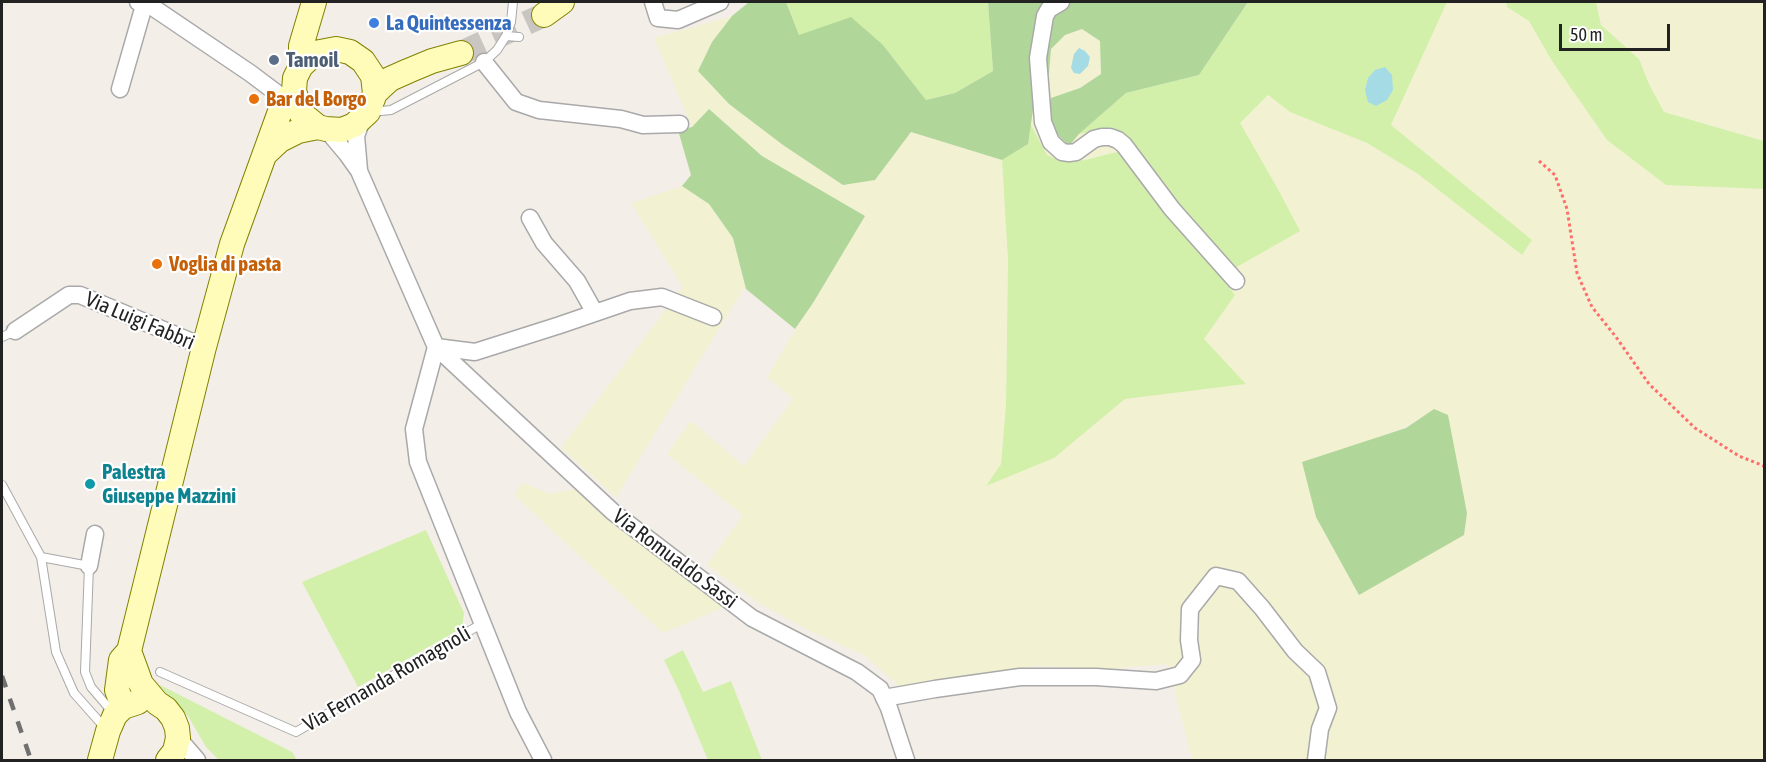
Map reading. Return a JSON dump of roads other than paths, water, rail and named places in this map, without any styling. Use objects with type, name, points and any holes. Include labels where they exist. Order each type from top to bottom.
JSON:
[{"type":"main road","points":[[301,66],[302,46],[312,7]]},
{"type":"main road","points":[[312,7],[321,32],[336,49]]},
{"type":"main road","points":[[118,760],[112,753],[113,722],[122,660],[129,651],[204,347],[232,244],[282,106],[290,96],[301,66],[315,53],[336,49],[350,52],[363,61],[373,76],[368,108]]},
{"type":"main road","points":[[265,154],[280,140],[298,131],[322,128],[342,130],[354,125],[390,79],[461,53]]},
{"type":"main road","points":[[290,96],[301,113],[322,128]]},
{"type":"main road","points":[[129,651],[141,684],[156,704]]},
{"type":"main road","points":[[100,760],[113,722],[134,702],[145,701],[166,709],[177,728],[178,738],[175,751],[168,760]]},
{"type":"street","points":[[120,89],[142,2],[250,74],[290,96]]},
{"type":"street","points":[[653,2],[658,18],[678,21],[720,2]]},
{"type":"street","points":[[1062,2],[1049,9],[1045,16],[1038,58],[1043,122],[1051,142],[1062,152],[1069,153],[1076,152],[1094,139],[1102,137],[1110,137],[1124,145],[1173,209],[1236,281]]},
{"type":"street","points":[[484,62],[516,102],[539,110],[621,119],[643,125],[680,124]]},
{"type":"street","name":"Via Romualdo Sassi","points":[[359,171],[356,136],[368,108]]},
{"type":"street","name":"Via Romualdo Sassi","points":[[322,128],[347,154],[359,171],[436,347],[613,512],[752,618],[857,672],[880,689],[906,760]]},
{"type":"street","points":[[530,218],[544,243],[577,281],[595,313]]},
{"type":"street","name":"Via Luigi Fabbri","points":[[8,334],[69,295],[80,295],[204,347]]},
{"type":"street","points":[[436,347],[475,352],[630,301],[662,297],[713,316]]},
{"type":"street","name":"Via Fernanda Romagnoli","points":[[436,347],[414,429],[418,462],[518,712],[543,760]]},
{"type":"street","points":[[89,566],[95,534]]},
{"type":"street","points":[[884,698],[1020,677],[1096,677],[1156,681],[1180,675],[1192,660],[1189,640],[1190,609],[1216,576],[1238,581],[1295,651],[1317,672],[1328,708],[1320,729],[1316,760]]},
{"type":"street","points":[[178,738],[197,760]]},
{"type":"lane","points":[[368,108],[391,111],[484,62],[497,50],[506,36],[511,22],[513,2]]},
{"type":"lane","points":[[506,36],[519,37]]},
{"type":"lane","points":[[2,485],[41,557],[56,652],[74,693],[113,722]]},
{"type":"lane","points":[[41,557],[89,566],[85,672],[91,687],[113,722]]},
{"type":"lane","name":"Via Fernanda Romagnoli","points":[[159,672],[296,732],[483,623]]},
{"type":"water","points":[[1079,48],[1090,57],[1088,66],[1080,74],[1074,73],[1071,68],[1074,54]]},
{"type":"water","points":[[1385,67],[1392,75],[1393,90],[1387,100],[1376,106],[1368,102],[1365,90],[1368,78],[1375,70]]},
{"type":"tunnel","points":[[461,53],[544,15]]},
{"type":"railway","points":[[2,676],[31,760]]},
{"type":"place","name":"La Quintessenza","points":[[374,23]]},
{"type":"place","name":"Tamoil","points":[[274,60]]},
{"type":"place","name":"Bar del Borgo","points":[[254,99]]},
{"type":"place","name":"Voglia di pasta","points":[[157,264]]},
{"type":"place","name":"Palestra Giuseppe Mazzini","points":[[90,484]]}]
